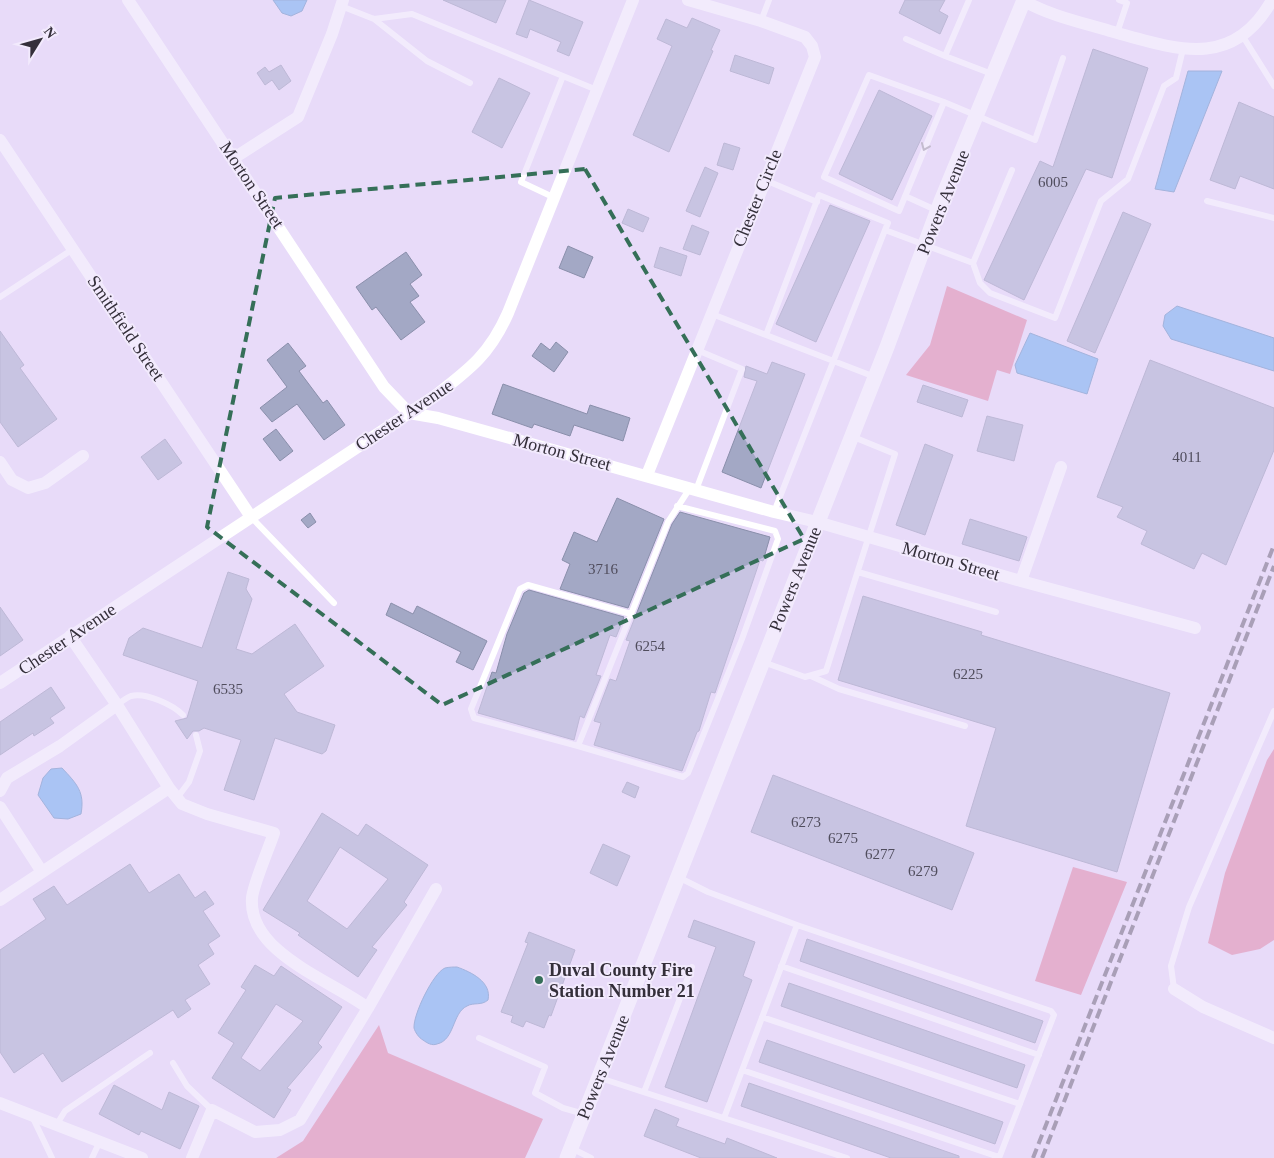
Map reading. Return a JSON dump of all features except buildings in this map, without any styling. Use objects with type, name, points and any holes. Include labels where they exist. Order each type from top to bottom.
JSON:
[{"type":"street","name":"Morton Street","points":[[128,0],[384,388],[409,413],[438,418],[647,475],[1021,581],[1195,628]]},
{"type":"street","name":"Chester Avenue","points":[[0,683],[435,396],[468,370],[497,337],[634,0]]},
{"type":"street","name":"Chester Circle","points":[[647,475],[710,313],[815,57],[812,46],[804,36],[761,21],[688,0]]},
{"type":"street","points":[[1024,0],[1045,13],[1182,49],[1210,48],[1226,44],[1242,35],[1256,23],[1272,0]]},
{"type":"street","name":"Powers Avenue","points":[[569,1153],[875,377],[938,211],[1024,0]]},
{"type":"street","points":[[234,158],[298,117],[332,34],[342,3]]},
{"type":"street","name":"Smithfield Street","points":[[0,140],[250,517]]},
{"type":"street","points":[[0,462],[12,480],[28,488],[45,483],[83,456]]},
{"type":"street","points":[[1021,581],[1061,467]]},
{"type":"street","points":[[70,636],[182,804],[207,814],[274,833],[252,897],[254,921],[277,952],[368,1008]]},
{"type":"street","points":[[0,792],[7,778],[60,746],[117,705]]},
{"type":"street","points":[[0,900],[42,872],[173,793]]},
{"type":"street","points":[[0,807],[42,872]]},
{"type":"street","points":[[192,1158],[212,1110],[255,1132],[280,1130],[300,1120],[368,1008],[436,889]]},
{"type":"street","points":[[1174,989],[1204,1007],[1274,1038]]},
{"type":"street","points":[[0,1104],[57,1124],[142,1158]]},
{"type":"lane","points":[[761,21],[769,0]]},
{"type":"lane","points":[[945,56],[969,0]]},
{"type":"lane","points":[[1117,32],[1127,3],[1119,0]]},
{"type":"lane","points":[[342,3],[374,19],[427,61],[470,83]]},
{"type":"lane","points":[[374,19],[412,14],[597,90]]},
{"type":"lane","points":[[1242,35],[1274,86]]},
{"type":"lane","points":[[906,39],[994,75]]},
{"type":"lane","points":[[1012,170],[973,263],[980,282],[990,294],[1055,318],[1101,201],[1128,179],[1164,86],[1176,78],[1182,49]]},
{"type":"lane","points":[[944,102],[899,211],[824,177],[869,75],[944,102],[1034,140],[1063,58]]},
{"type":"lane","points":[[555,198],[521,182],[563,76]]},
{"type":"lane","points":[[765,180],[817,202]]},
{"type":"lane","points":[[766,334],[819,195],[888,223],[774,512]]},
{"type":"lane","points":[[905,196],[938,211]]},
{"type":"lane","points":[[1207,201],[1274,218]]},
{"type":"lane","points":[[886,230],[973,263]]},
{"type":"lane","points":[[0,297],[73,249]]},
{"type":"lane","points":[[710,313],[875,377]]},
{"type":"lane","points":[[578,746],[668,522],[677,506],[693,489],[742,369],[696,350]]},
{"type":"lane","points":[[762,662],[805,677],[826,672],[896,454],[851,436]]},
{"type":"lane","points":[[631,614],[528,585],[520,589],[471,710],[474,718],[683,777],[688,773],[742,639],[778,539],[775,531],[677,506]]},
{"type":"lane","points":[[250,517],[334,603]]},
{"type":"lane","points":[[858,572],[996,612]]},
{"type":"lane","points":[[812,676],[839,689],[965,726]]},
{"type":"lane","points":[[117,705],[132,696],[146,698],[173,705],[183,715]]},
{"type":"lane","points":[[1174,989],[1171,966],[1189,907],[1274,710]]},
{"type":"lane","points":[[173,793],[190,782],[200,751],[196,735]]},
{"type":"lane","points":[[678,877],[708,892],[797,925],[1051,1011],[1054,1015],[999,1157],[742,1070]]},
{"type":"lane","points":[[724,1118],[797,925]]},
{"type":"lane","points":[[781,966],[1039,1055]]},
{"type":"lane","points":[[644,1092],[692,967]]},
{"type":"lane","points":[[762,1017],[1020,1104]]},
{"type":"lane","points":[[479,1038],[545,1067],[535,1093],[563,1108],[584,1114]]},
{"type":"lane","points":[[57,1124],[65,1111],[150,1053]]},
{"type":"lane","points":[[173,1063],[188,1086],[212,1110]]},
{"type":"lane","points":[[599,1077],[847,1158]]},
{"type":"lane","points":[[32,1115],[52,1158]]},
{"type":"lane","points":[[92,1158],[100,1141]]},
{"type":"lane","points":[[569,1153],[590,1158]]},
{"type":"highlighted area","points":[[585,169],[804,539],[442,705],[207,527],[275,198]]},
{"type":"shaded area","points":[[947,286],[1027,320],[1010,374],[997,370],[988,401],[906,375],[930,345]]},
{"type":"shaded area","points":[[1274,749],[1274,940],[1260,949],[1232,955],[1208,943],[1225,873],[1267,760]]},
{"type":"shaded area","points":[[1073,867],[1127,882],[1081,995],[1035,981]]},
{"type":"shaded area","points":[[379,1025],[388,1053],[543,1119],[525,1158],[276,1158],[303,1141]]},
{"type":"water","points":[[273,0],[307,0],[302,11],[291,16],[282,13]]},
{"type":"water","points":[[1188,71],[1222,71],[1174,192],[1155,189]]},
{"type":"water","points":[[1177,306],[1274,338],[1274,371],[1171,339],[1163,326],[1165,315]]},
{"type":"water","points":[[1030,333],[1098,359],[1087,394],[1017,373],[1015,365]]},
{"type":"water","points":[[62,768],[76,784],[82,800],[81,814],[68,819],[54,818],[38,795],[43,778],[51,769]]},
{"type":"water","points":[[457,967],[474,975],[484,983],[487,988],[488,1000],[462,1009],[443,1042],[433,1045],[417,1035],[414,1028],[417,1014],[425,995],[440,971],[445,968]]},
{"type":"railway","points":[[1033,1158],[1274,545]]},
{"type":"railway","points":[[1042,1158],[1274,566]]},
{"type":"place","name":"Duval County Fire Station Number 21","points":[[539,980]]}]
